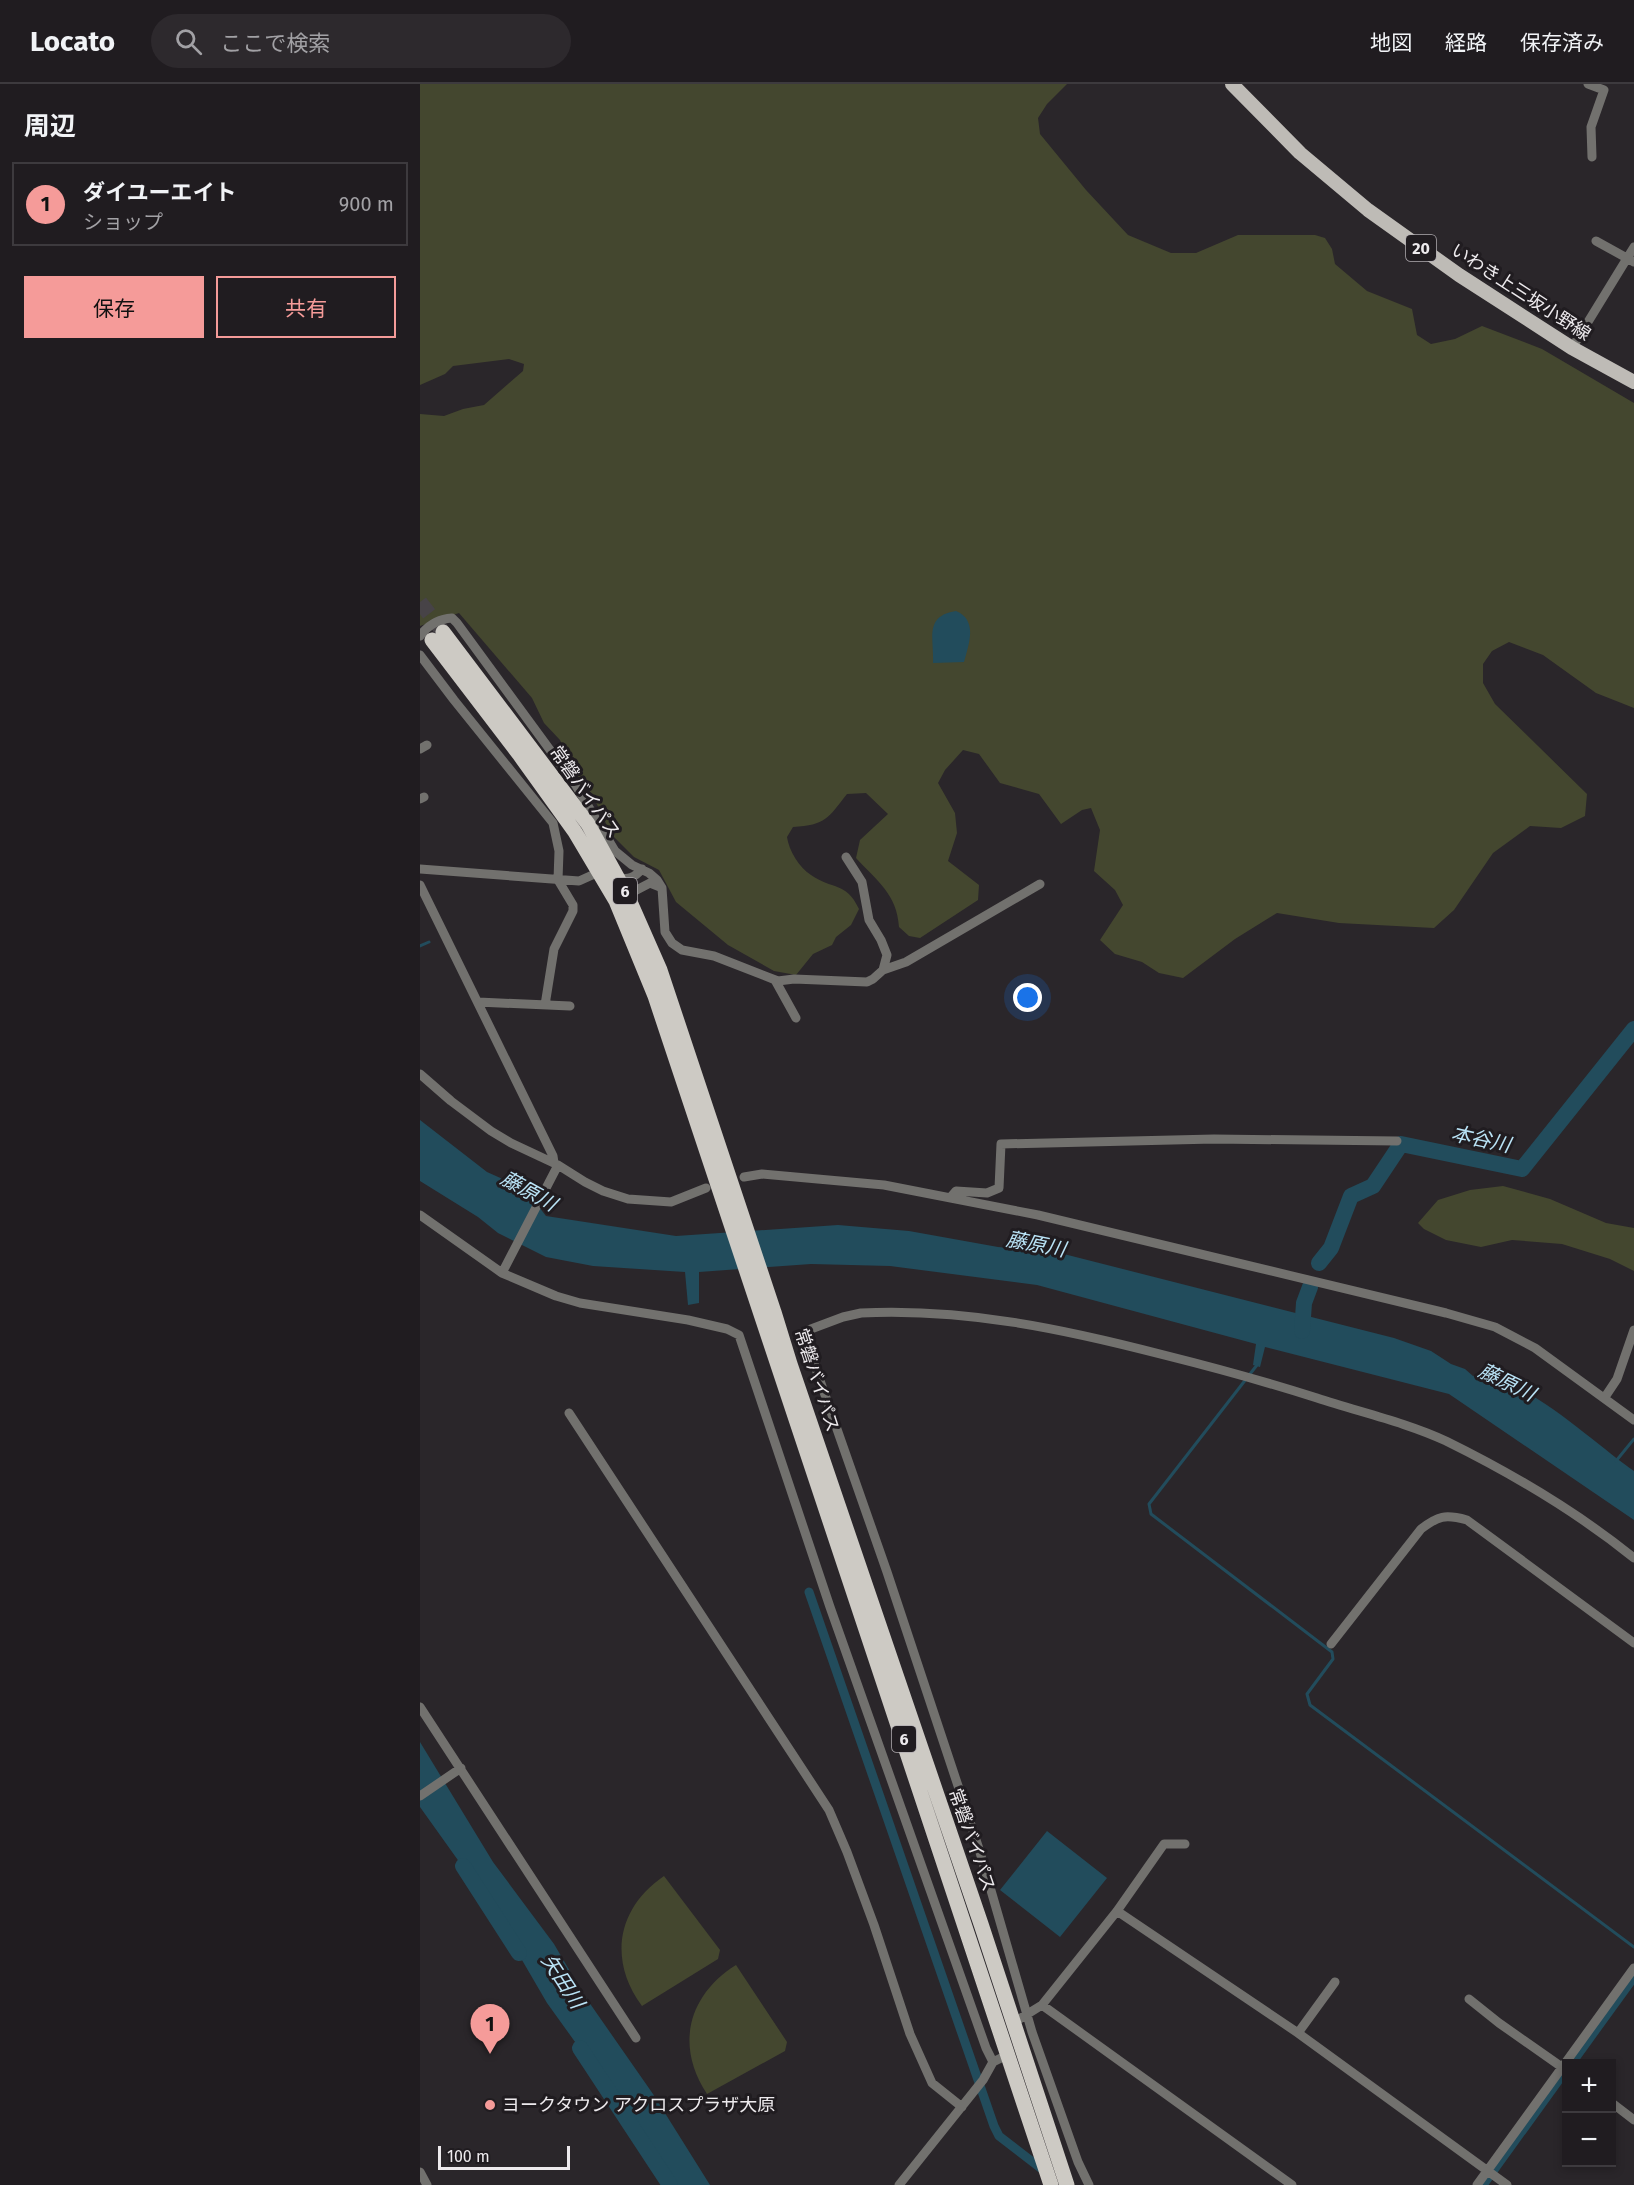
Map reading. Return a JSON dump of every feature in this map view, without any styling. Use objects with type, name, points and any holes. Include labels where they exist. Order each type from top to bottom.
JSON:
[{"type":"highway","name":"常磐バイパス","points":[[432,636],[575,832],[616,901],[655,996],[719,1190],[790,1364],[890,1654],[1013,2023],[1058,2183]]},
{"type":"highway","name":"常磐バイパス","points":[[432,636],[588,824],[627,895],[660,970],[719,1190]]},
{"type":"highway","name":"常磐バイパス","points":[[767,1311],[1046,2167],[1058,2183]]},
{"type":"main road","name":"いわき上三坂小野線","points":[[1232,84],[1300,153],[1368,210],[1459,275],[1572,348],[1634,382]]},
{"type":"street","points":[[1588,84],[1604,90],[1590,127],[1592,157]]},
{"type":"street","points":[[1596,240],[1631,260]]},
{"type":"street","points":[[1572,348],[1631,260],[1634,247]]},
{"type":"street","points":[[432,636],[425,630],[441,620],[450,618],[454,620],[575,784],[615,850],[632,865],[657,880],[662,888],[665,933],[678,948],[714,956],[775,980],[867,982],[883,970],[906,962],[1040,884]]},
{"type":"street","points":[[420,655],[553,823],[560,851],[558,880],[573,905],[573,911],[554,949],[545,1005]]},
{"type":"street","points":[[846,857],[862,882],[868,920],[886,949],[887,955],[883,970]]},
{"type":"street","points":[[420,869],[579,882],[599,872]]},
{"type":"street","points":[[617,877],[629,878],[642,869]]},
{"type":"street","points":[[627,895],[650,883],[662,888]]},
{"type":"street","points":[[420,885],[556,1164],[502,1273]]},
{"type":"street","points":[[775,980],[796,1018]]},
{"type":"street","points":[[478,1002],[570,1006]]},
{"type":"street","points":[[420,1074],[450,1101],[491,1131],[603,1191],[628,1199],[671,1202],[719,1190]]},
{"type":"street","points":[[950,1198],[956,1191],[987,1193],[999,1188],[1001,1144],[1214,1139],[1397,1141]]},
{"type":"street","points":[[744,1177],[762,1173],[884,1185],[1038,1215],[1343,1287],[1495,1327],[1535,1348],[1634,1420]]},
{"type":"street","points":[[420,1215],[502,1273],[556,1296],[688,1320],[728,1329],[740,1335],[830,1607],[915,1851],[993,2062]]},
{"type":"street","points":[[1087,2185],[1032,2032],[975,1838],[887,1572],[803,1332],[843,1317],[861,1313],[971,1316],[1009,1320],[1114,1342],[1230,1372],[1290,1389],[1444,1440],[1552,1501],[1634,1558]]},
{"type":"street","points":[[1605,1397],[1617,1379],[1634,1330]]},
{"type":"street","points":[[569,1413],[829,1810],[851,1863],[922,2064],[932,2083],[962,2107]]},
{"type":"street","points":[[1331,1644],[1421,1528],[1435,1518],[1451,1515],[1467,1520],[1634,1643]]},
{"type":"street","points":[[420,1707],[636,2038]]},
{"type":"street","points":[[420,1796],[459,1769]]},
{"type":"street","points":[[1013,2023],[1042,2005],[1117,1911],[1164,1844],[1185,1844]]},
{"type":"street","points":[[1117,1911],[1298,2033],[1507,2185]]},
{"type":"street","points":[[1571,2059],[1634,1968]]},
{"type":"street","points":[[1298,2033],[1335,1982]]},
{"type":"street","points":[[1469,1999],[1562,2068]]},
{"type":"street","points":[[1042,2005],[1292,2185]]},
{"type":"street","points":[[899,2185],[975,2091],[993,2062],[1009,2054]]},
{"type":"street","points":[[1477,2185],[1562,2072]]},
{"type":"street","points":[[1616,2107],[1634,2120]]},
{"type":"street","points":[[420,2172],[427,2185]]},
{"type":"green space","points":[[420,84],[1067,84],[1047,104],[1038,118],[1040,134],[1086,190],[1128,235],[1171,253],[1196,253],[1238,235],[1315,235],[1325,238],[1332,249],[1335,264],[1367,291],[1412,309],[1417,335],[1431,344],[1455,339],[1482,326],[1542,349],[1634,403],[1634,708],[1596,693],[1543,655],[1509,642],[1492,651],[1483,664],[1483,683],[1495,704],[1587,794],[1585,816],[1561,828],[1530,826],[1493,853],[1454,910],[1434,928],[1339,923],[1277,913],[1235,939],[1183,978],[1159,973],[1142,962],[1115,954],[1100,940],[1123,905],[1115,890],[1094,871],[1100,830],[1091,808],[1082,810],[1061,824],[1039,794],[1000,783],[979,754],[963,750],[945,770],[938,783],[955,813],[957,833],[948,861],[979,885],[978,900],[920,938],[909,936],[899,927],[894,906],[885,889],[856,858],[860,840],[888,814],[866,793],[847,794],[825,819],[813,824],[793,827],[787,837],[792,853],[807,872],[819,880],[844,890],[854,900],[859,909],[851,925],[836,937],[832,945],[813,954],[796,975],[774,971],[728,945],[676,902],[659,870],[634,857],[611,834],[592,794],[573,770],[560,740],[544,723],[532,698],[459,613],[420,626],[420,414],[444,416],[484,405],[523,371],[524,364],[509,359],[453,366],[445,374],[420,385]]},
{"type":"green space","points":[[1503,1186],[1550,1199],[1606,1223],[1634,1228],[1634,1271],[1610,1259],[1562,1244],[1512,1240],[1481,1247],[1446,1240],[1424,1229],[1418,1223],[1438,1200],[1470,1190]]},
{"type":"green space","points":[[664,1876],[720,1950],[718,1959],[642,2006],[631,1989],[624,1971],[623,1936],[627,1919],[636,1903]]},
{"type":"green space","points":[[736,1965],[787,2042],[785,2051],[707,2094],[697,2076],[691,2058],[689,2040],[692,2023],[697,2006],[707,1991]]},
{"type":"water","points":[[956,611],[963,615],[970,626],[964,662],[933,663],[932,637],[935,623],[946,614]]},
{"type":"water","points":[[420,1120],[487,1172],[525,1189],[546,1216],[676,1236],[838,1225],[909,1231],[998,1247],[1056,1252],[1394,1338],[1431,1351],[1451,1364],[1465,1369],[1473,1376],[1491,1377],[1512,1384],[1534,1396],[1578,1428],[1634,1471],[1634,1520],[1449,1394],[1265,1347],[1260,1367],[1253,1365],[1256,1344],[1037,1285],[890,1266],[811,1264],[699,1272],[699,1303],[688,1305],[685,1272],[593,1266],[546,1257],[498,1233],[478,1217],[420,1181]]},
{"type":"water","points":[[420,1742],[493,1862],[554,1944],[584,1995],[653,2094],[710,2185],[669,2185],[619,2103],[547,2003],[490,1905],[420,1807]]},
{"type":"water","points":[[1047,1831],[1107,1878],[1060,1937],[1000,1890]]},
{"type":"waterway","points":[[420,946],[429,942]]},
{"type":"waterway","name":"本谷川","points":[[1319,1263],[1331,1248],[1351,1196],[1373,1186],[1401,1144],[1522,1169],[1634,1029]]},
{"type":"waterway","name":"本谷川","points":[[1302,1331],[1304,1303],[1310,1287]]},
{"type":"waterway","points":[[1257,1365],[1149,1504],[1151,1514],[1332,1652],[1333,1659],[1307,1694],[1310,1705],[1634,1947]]},
{"type":"waterway","points":[[1616,1461],[1634,1439]]},
{"type":"waterway","points":[[809,1592],[994,2126],[999,2136],[1047,2173]]},
{"type":"waterway","name":"矢田川","points":[[463,1866],[519,1953]]},
{"type":"waterway","points":[[1575,2059],[1634,1977]]},
{"type":"waterway","name":"矢田川","points":[[580,2048],[670,2185]]},
{"type":"waterway","points":[[1483,2185],[1562,2076]]},
{"type":"tunnel","points":[[420,602],[443,632]]},
{"type":"place","name":"ダイユーエイト","points":[[490,2054]]},
{"type":"place","name":"ヨークタウン アクロスプラザ大原","points":[[490,2105]]},
{"type":"water label","name":"藤原川","points":[[529,1191]]},
{"type":"water label","name":"藤原川","points":[[1036,1244]]},
{"type":"water label","name":"藤原川","points":[[1507,1382]]}]
